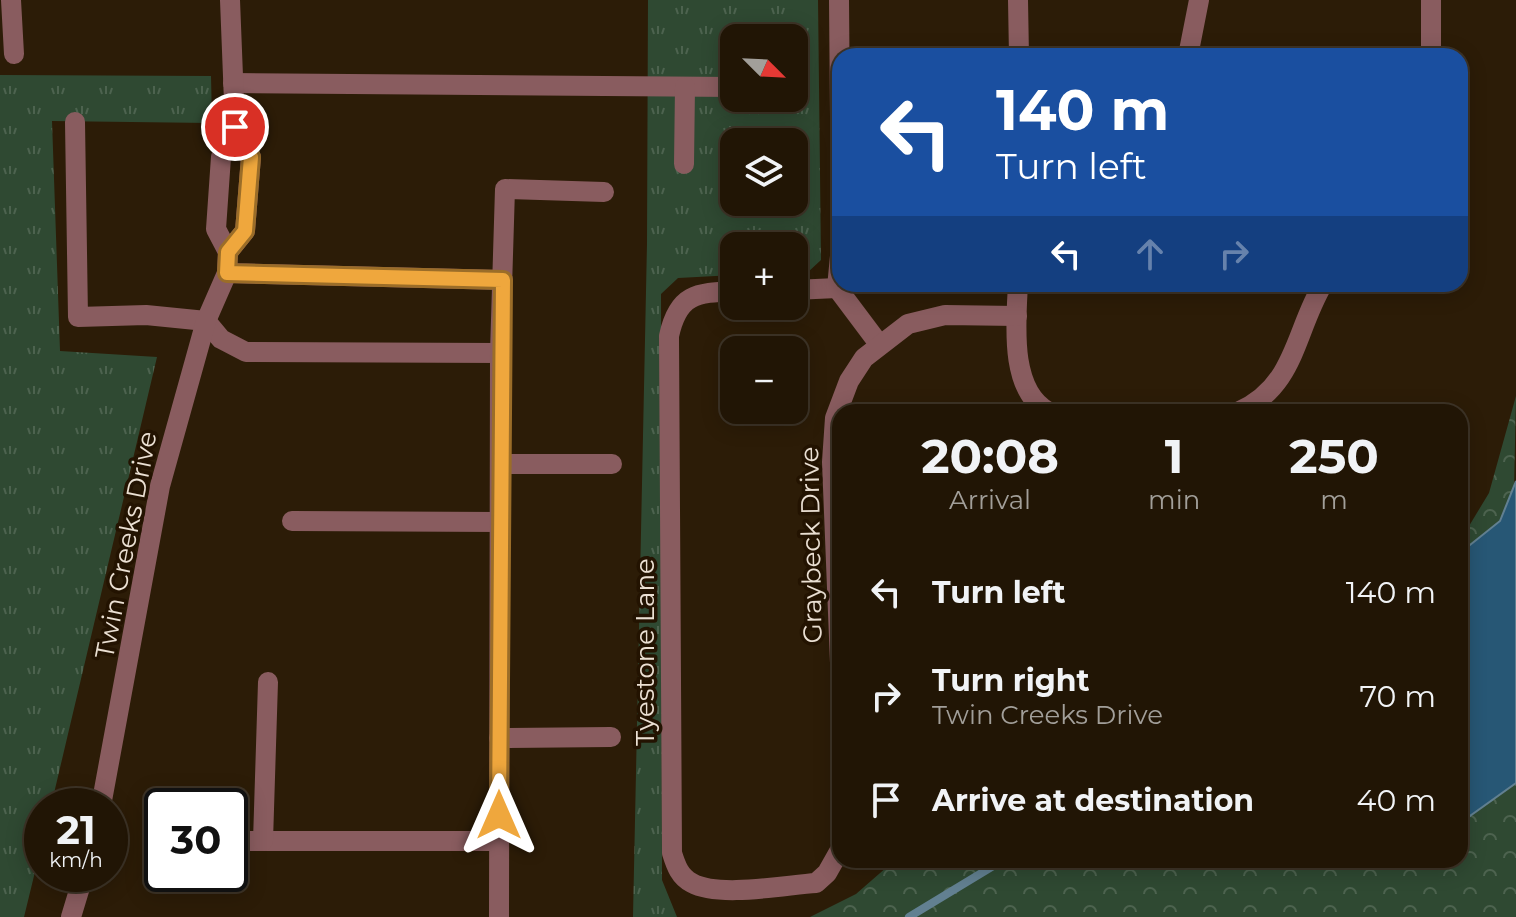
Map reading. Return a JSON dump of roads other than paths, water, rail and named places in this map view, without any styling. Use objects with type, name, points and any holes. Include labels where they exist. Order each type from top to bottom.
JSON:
[{"type":"street","points":[[11,0],[14,54]]},
{"type":"street","name":"Twin Creeks Drive","points":[[228,252],[245,231],[251,157],[235,127],[230,0]]},
{"type":"street","points":[[839,0],[839,48]]},
{"type":"street","points":[[1018,0],[1019,48]]},
{"type":"street","points":[[1190,48],[1199,0]]},
{"type":"street","points":[[1431,0],[1431,48]]},
{"type":"street","points":[[233,83],[720,87]]},
{"type":"street","points":[[684,164],[685,87]]},
{"type":"street","points":[[75,122],[78,317],[146,315],[206,321],[221,339],[246,352],[500,353]]},
{"type":"street","name":"Twin Creeks Drive","points":[[104,788],[160,486],[206,321],[227,273],[228,252],[216,229],[221,157],[235,127]]},
{"type":"street","points":[[499,917],[500,353],[505,189],[604,192]]},
{"type":"street","points":[[227,273],[503,280]]},
{"type":"street","points":[[808,289],[832,288]]},
{"type":"street","name":"Tyestone Lane","points":[[720,291],[699,292],[686,301],[673,315],[669,336],[672,853],[678,872],[691,883],[712,890],[816,883],[832,864]]},
{"type":"street","points":[[840,292],[879,344]]},
{"type":"street","points":[[1018,292],[1017,316],[1025,387],[1039,404]]},
{"type":"street","points":[[1255,404],[1277,384],[1292,359],[1318,292]]},
{"type":"street","name":"Graybeck Drive","points":[[840,404],[849,381],[864,358],[908,324],[945,315],[1017,316]]},
{"type":"street","points":[[500,464],[612,464]]},
{"type":"street","points":[[292,521],[499,522]]},
{"type":"street","points":[[268,682],[255,841],[499,841]]},
{"type":"street","points":[[499,738],[611,737]]},
{"type":"street","points":[[71,917],[79,892]]},
{"type":"water","points":[[1516,481],[1516,783],[1468,817],[1468,547],[1500,521]]},
{"type":"waterway","points":[[909,917],[990,868]]}]
